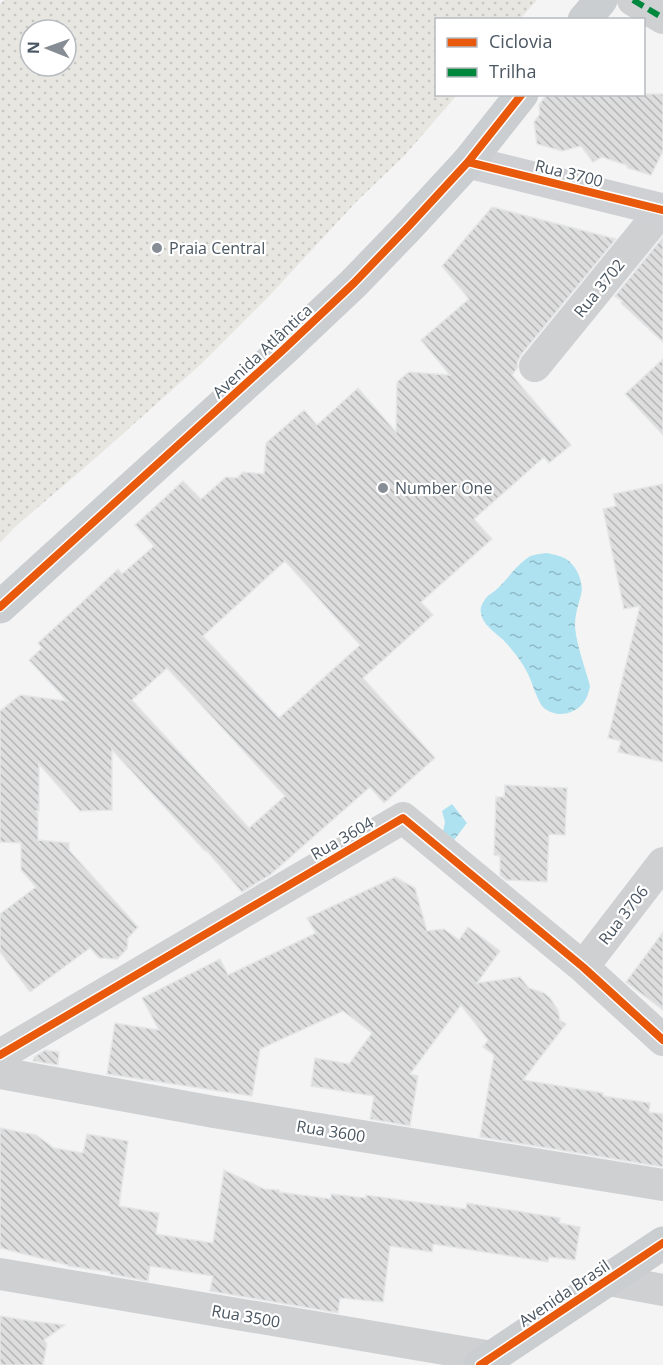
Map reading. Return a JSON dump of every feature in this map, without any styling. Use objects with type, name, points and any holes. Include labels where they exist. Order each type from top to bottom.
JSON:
[{"type":"main road","points":[[586,18],[601,0]]},
{"type":"main road","name":"Avenida Atlântica","points":[[0,607],[283,350],[369,267],[468,162],[520,96]]},
{"type":"main road","name":"Rua 3700","points":[[468,162],[662,210]]},
{"type":"main road","name":"Avenida Brasil","points":[[486,1361],[663,1243]]},
{"type":"street","points":[[633,0],[663,18]]},
{"type":"street","name":"Rua 3702","points":[[535,366],[662,210]]},
{"type":"street","name":"Rua 3604","points":[[0,1055],[404,818],[583,967],[663,1040]]},
{"type":"street","name":"Rua 3706","points":[[583,967],[663,863]]},
{"type":"street","name":"Rua 3600","points":[[0,1073],[214,1112],[663,1185]]},
{"type":"street","name":"Rua 3500","points":[[0,1274],[486,1361]]},
{"type":"street","points":[[609,1280],[663,1290]]},
{"type":"sand","name":"Praia Central","points":[[4,0],[537,0],[521,18],[435,18],[435,96],[456,96],[404,156],[357,201],[271,294],[200,365],[15,527],[0,543],[0,4]]},
{"type":"water","points":[[547,553],[569,561],[578,572],[582,586],[575,627],[590,686],[587,697],[580,707],[562,714],[550,712],[543,707],[521,662],[504,640],[485,622],[481,612],[481,606],[487,597],[522,562],[536,554]]},
{"type":"water","points":[[452,804],[467,823],[451,844],[442,837],[445,822],[442,811]]},
{"type":"building","points":[[663,94],[663,151],[651,175],[602,157],[593,162],[581,146],[562,151],[537,144],[534,122],[540,114],[539,105],[546,96]]},
{"type":"building","points":[[492,207],[616,239],[521,355],[517,363],[518,367],[512,375],[571,445],[549,463],[544,457],[474,519],[492,539],[421,602],[433,615],[363,678],[435,758],[384,803],[370,787],[270,875],[242,892],[206,850],[112,750],[112,810],[80,811],[39,764],[39,811],[36,811],[38,840],[69,843],[69,850],[138,927],[128,938],[127,949],[117,959],[99,958],[90,948],[30,992],[0,952],[0,914],[36,887],[21,870],[21,843],[0,842],[0,711],[20,695],[67,701],[29,660],[42,648],[38,643],[118,569],[122,574],[154,546],[135,525],[183,481],[201,499],[226,477],[237,478],[243,472],[264,474],[266,443],[304,410],[317,425],[358,388],[396,432],[397,382],[409,372],[450,375],[421,340],[469,299],[442,266]],"holes":[[[285,561],[360,645],[279,718],[203,636]],[[167,668],[285,796],[249,828],[132,700]]]},
{"type":"building","points":[[663,237],[663,342],[615,296]]},
{"type":"building","points":[[663,359],[663,435],[625,394]]},
{"type":"building","points":[[663,484],[663,762],[618,752],[621,741],[608,738],[640,606],[624,609],[603,509],[616,506],[613,494]]},
{"type":"building","points":[[505,785],[567,788],[565,835],[549,834],[547,882],[506,880],[500,875],[500,856],[494,855],[496,797],[504,797]]},
{"type":"building","points":[[395,877],[415,888],[427,931],[444,929],[459,940],[468,927],[500,951],[477,983],[520,977],[529,988],[544,993],[550,998],[558,1010],[560,1020],[566,1024],[523,1080],[650,1103],[649,1112],[663,1114],[663,1167],[480,1137],[494,1055],[483,1047],[488,1040],[461,1005],[410,1074],[418,1076],[410,1126],[370,1119],[374,1096],[311,1086],[315,1058],[349,1064],[372,1033],[343,1011],[260,1049],[252,1096],[107,1074],[115,1023],[159,1030],[142,998],[220,959],[228,975],[316,933],[307,918]]},
{"type":"building","points":[[663,932],[663,1010],[626,982]]},
{"type":"building","points":[[45,1050],[59,1052],[58,1065],[33,1061],[34,1057]]},
{"type":"building","points":[[0,1128],[36,1135],[54,1148],[83,1153],[87,1134],[128,1141],[119,1206],[159,1213],[156,1234],[213,1243],[224,1170],[264,1189],[279,1190],[279,1192],[331,1199],[331,1194],[366,1198],[366,1195],[466,1209],[467,1203],[560,1218],[559,1223],[580,1227],[575,1260],[549,1257],[548,1262],[433,1244],[432,1252],[390,1246],[383,1302],[340,1298],[338,1313],[210,1291],[213,1276],[150,1266],[148,1281],[110,1274],[110,1272],[68,1266],[0,1248]]},
{"type":"building","points":[[0,1316],[65,1325],[44,1340],[47,1344],[43,1365],[0,1365]]},
{"type":"marked path","points":[[633,0],[663,18]]},
{"type":"cycle path","points":[[0,607],[354,283],[468,162],[520,96]]},
{"type":"cycle path","points":[[468,162],[663,210]]},
{"type":"cycle path","points":[[0,1055],[403,818],[583,967],[663,1040]]},
{"type":"cycle path","points":[[480,1365],[663,1243]]},
{"type":"place","name":"Praia Central","points":[[157,248]]},
{"type":"place","name":"Number One","points":[[383,488]]}]
